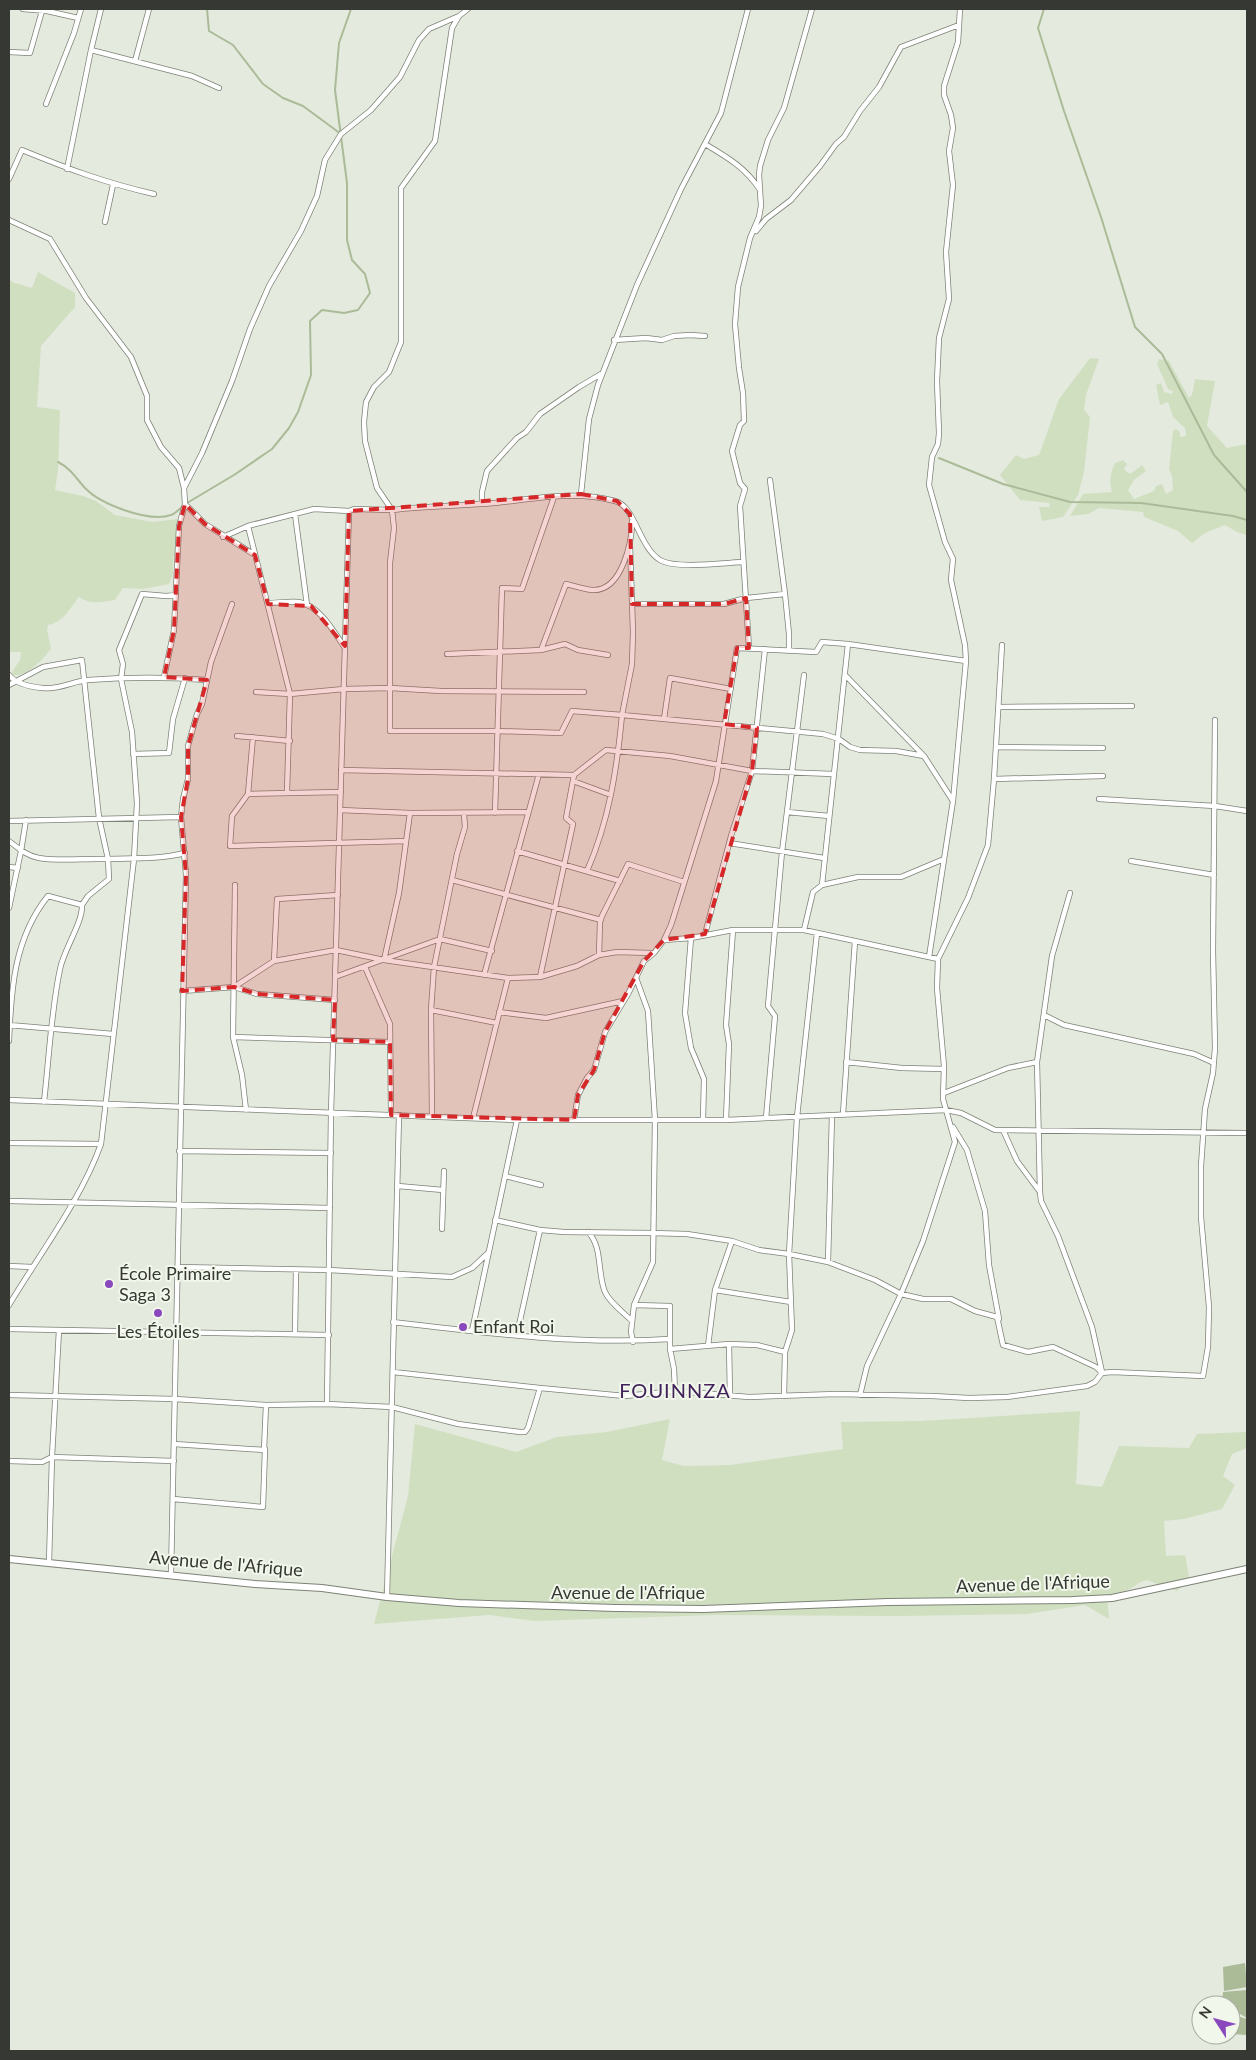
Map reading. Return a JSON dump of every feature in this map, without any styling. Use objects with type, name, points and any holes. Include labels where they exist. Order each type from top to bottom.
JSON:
[{"type":"main road","name":"Avenue de l'Afrique","points":[[9,1559],[255,1584],[322,1588],[387,1597],[508,1606],[703,1609],[888,1602],[1038,1602],[1112,1598],[1247,1569]]},
{"type":"street","points":[[23,9],[45,10],[78,18]]},
{"type":"street","points":[[46,104],[80,9]]},
{"type":"street","points":[[67,169],[101,9]]},
{"type":"street","points":[[135,61],[149,9]]},
{"type":"street","points":[[184,488],[202,453],[232,381],[250,329],[269,286],[301,231],[317,196],[325,160],[341,134],[371,110],[400,77],[419,40],[429,29],[459,16],[468,9]]},
{"type":"street","points":[[581,494],[593,401],[602,373],[637,285],[681,189],[721,113],[748,9]]},
{"type":"street","points":[[749,648],[742,562],[740,506],[745,489],[740,483],[732,452],[740,425],[744,421],[744,393],[737,348],[735,305],[750,238],[759,217],[759,175],[766,147],[784,108],[812,9]]},
{"type":"street","points":[[929,957],[953,801],[966,661],[965,645],[951,580],[953,559],[945,542],[929,485],[932,457],[938,444],[939,432],[936,380],[939,338],[949,299],[946,252],[953,185],[949,154],[953,128],[944,95],[944,86],[955,56],[960,9]]},
{"type":"street","points":[[9,52],[30,53],[45,10]]},
{"type":"street","points":[[459,16],[452,28],[435,141],[401,188],[401,342],[389,372],[374,387],[366,402],[364,422],[365,442],[377,488],[392,510],[394,528],[390,562],[390,731],[560,733],[572,711],[823,734],[839,739],[850,747],[860,750],[896,751],[924,756]]},
{"type":"street","points":[[750,238],[766,219],[791,200],[844,137],[860,111],[879,87],[901,47],[959,25]]},
{"type":"street","points":[[91,50],[192,76],[220,88]]},
{"type":"street","points":[[705,144],[740,165],[752,177],[760,191]]},
{"type":"street","points":[[9,179],[22,150],[67,169],[113,185],[154,194]]},
{"type":"street","points":[[105,222],[113,185]]},
{"type":"street","points":[[9,220],[49,237],[86,298],[131,357],[147,396],[147,420],[161,447],[179,468],[184,488],[185,504],[179,526],[174,630],[164,677]]},
{"type":"street","points":[[614,340],[646,338],[662,340],[690,334],[705,336]]},
{"type":"street","points":[[482,504],[482,492],[487,471],[517,438],[526,432],[540,414],[566,395],[602,373]]},
{"type":"street","points":[[770,480],[786,594],[789,650]]},
{"type":"street","points":[[223,537],[248,526],[314,509],[349,511],[354,509],[392,510],[448,504],[482,504],[581,494],[617,501],[628,509],[638,532],[659,559],[674,565],[742,562]]},
{"type":"street","points":[[495,813],[502,588],[522,589],[554,497]]},
{"type":"street","points":[[185,504],[205,524],[223,537],[255,555]]},
{"type":"street","points":[[327,1404],[331,1113],[349,511]]},
{"type":"street","points":[[295,514],[307,605]]},
{"type":"street","points":[[587,871],[603,833],[619,751],[622,715],[632,664],[630,546],[632,517]]},
{"type":"street","points":[[248,526],[290,694],[287,792]]},
{"type":"street","points":[[541,650],[566,584],[595,590],[611,583],[625,561],[630,546]]},
{"type":"street","points":[[9,1305],[73,1202],[95,1160],[101,1144],[134,859],[137,818],[129,713],[121,679],[123,664],[120,650],[142,594],[176,595]]},
{"type":"street","points":[[632,604],[724,604],[746,598],[786,594]]},
{"type":"street","points":[[268,604],[300,602],[311,606],[345,648]]},
{"type":"street","points":[[172,1575],[185,853],[182,817],[183,799],[188,779],[188,746],[197,714],[202,704],[211,662],[232,604]]},
{"type":"street","points":[[574,1120],[578,1095],[594,1070],[605,1032],[624,1001],[644,961],[654,953],[664,940],[670,925],[716,781],[737,648],[816,652],[822,642],[966,661]]},
{"type":"street","points":[[447,654],[541,650],[565,644],[578,650],[608,654]]},
{"type":"street","points":[[822,885],[848,644]]},
{"type":"street","points":[[1002,645],[988,845],[968,898],[938,959],[937,988],[946,1110],[967,1150],[985,1211],[989,1265],[1003,1345],[1028,1352],[1053,1347],[1096,1368],[1102,1374]]},
{"type":"street","points":[[705,934],[729,844],[752,771],[765,649]]},
{"type":"street","points":[[9,685],[43,667],[82,660],[99,818],[108,859],[109,879],[88,896],[82,905],[81,916],[64,953],[52,1028],[44,1102]]},
{"type":"street","points":[[845,674],[924,756],[953,801]]},
{"type":"street","points":[[9,675],[14,682],[44,688],[53,688],[85,680],[164,677],[207,680]]},
{"type":"street","points":[[766,1118],[775,1016],[768,1006],[782,852],[804,675]]},
{"type":"street","points":[[133,754],[169,753],[173,719],[185,678]]},
{"type":"street","points":[[664,719],[670,678],[730,689]]},
{"type":"street","points":[[256,692],[290,694],[344,689],[390,688],[441,691],[584,692]]},
{"type":"street","points":[[999,707],[1132,706]]},
{"type":"street","points":[[393,1372],[625,1396],[675,1391],[730,1396],[860,1395],[969,1398],[1007,1397],[1087,1386],[1095,1382],[1102,1374],[1118,1372],[1203,1376],[1209,1326],[1209,1299],[1201,1217],[1203,1132],[1206,1101],[1214,1063],[1215,720]]},
{"type":"street","points":[[238,736],[290,740]]},
{"type":"street","points":[[253,737],[248,794],[232,816],[230,846],[406,841]]},
{"type":"street","points":[[996,747],[1103,748]]},
{"type":"street","points":[[342,770],[574,775],[606,750],[670,756],[752,771],[833,774]]},
{"type":"street","points":[[484,975],[539,774]]},
{"type":"street","points":[[540,978],[573,824],[566,818],[574,775]]},
{"type":"street","points":[[994,779],[1103,776]]},
{"type":"street","points":[[573,782],[611,795]]},
{"type":"street","points":[[248,794],[341,792]]},
{"type":"street","points":[[1099,799],[1215,806],[1247,811]]},
{"type":"street","points":[[340,810],[464,814],[528,812]]},
{"type":"street","points":[[787,812],[829,816]]},
{"type":"street","points":[[384,960],[399,893],[410,813]]},
{"type":"street","points":[[432,1117],[431,1010],[434,967],[465,827],[464,814]]},
{"type":"street","points":[[9,821],[182,817]]},
{"type":"street","points":[[9,908],[26,820]]},
{"type":"street","points":[[9,841],[21,851],[37,858],[134,859],[169,857],[185,853]]},
{"type":"street","points":[[729,844],[824,858]]},
{"type":"street","points":[[517,851],[620,880]]},
{"type":"street","points":[[804,930],[813,892],[822,885],[858,877],[901,877],[944,859]]},
{"type":"street","points":[[1131,861],[1214,875]]},
{"type":"street","points":[[599,955],[601,920],[628,864],[684,882]]},
{"type":"street","points":[[9,867],[18,868]]},
{"type":"street","points":[[452,880],[555,906],[601,920]]},
{"type":"street","points":[[235,885],[233,1037],[242,1075],[246,1110]]},
{"type":"street","points":[[1070,893],[1052,956],[1037,1062],[1040,1192],[1041,1202],[1058,1236],[1090,1321],[1102,1374]]},
{"type":"street","points":[[274,961],[277,899],[338,895]]},
{"type":"street","points":[[9,1042],[11,974],[31,921],[48,896],[82,905]]},
{"type":"street","points":[[664,940],[691,938],[734,930],[804,930],[938,959]]},
{"type":"street","points":[[726,1120],[729,1044],[726,1025],[734,930]]},
{"type":"street","points":[[784,1396],[785,1352],[792,1330],[789,1254],[797,1117],[817,933]]},
{"type":"street","points":[[691,938],[685,1013],[691,1048],[704,1079],[703,1119]]},
{"type":"street","points":[[335,977],[440,939],[492,950]]},
{"type":"street","points":[[843,1114],[855,941]]},
{"type":"street","points":[[234,986],[274,961],[336,950],[384,960],[508,978],[540,978],[576,966],[599,955],[617,952],[654,953]]},
{"type":"street","points":[[365,967],[390,1024],[391,1115]]},
{"type":"street","points":[[473,1118],[508,978]]},
{"type":"street","points":[[632,1342],[634,1305],[653,1262],[655,1120],[648,1011],[636,978]]},
{"type":"street","points":[[182,991],[234,986],[257,994],[335,1000]]},
{"type":"street","points":[[499,1012],[546,1018],[624,1001]]},
{"type":"street","points":[[431,1010],[497,1023]]},
{"type":"street","points":[[1044,1015],[1064,1025],[1194,1054],[1214,1063]]},
{"type":"street","points":[[9,1025],[113,1034]]},
{"type":"street","points":[[233,1037],[390,1042]]},
{"type":"street","points":[[846,1062],[902,1068],[944,1069]]},
{"type":"street","points":[[944,1093],[1008,1068],[1037,1062]]},
{"type":"street","points":[[9,1100],[517,1120],[726,1120],[946,1110],[961,1113],[995,1130],[1038,1129],[1247,1133]]},
{"type":"street","points":[[828,1262],[832,1115]]},
{"type":"street","points":[[387,1597],[394,1274],[398,1186],[398,1116]]},
{"type":"street","points":[[472,1331],[517,1120]]},
{"type":"street","points":[[860,1395],[869,1361],[901,1294],[923,1241],[955,1142],[951,1122]]},
{"type":"street","points":[[1003,1130],[1018,1161],[1040,1192]]},
{"type":"street","points":[[9,1142],[101,1144]]},
{"type":"street","points":[[179,1151],[331,1152]]},
{"type":"street","points":[[442,1229],[444,1172]]},
{"type":"street","points":[[505,1176],[541,1185]]},
{"type":"street","points":[[398,1186],[443,1190]]},
{"type":"street","points":[[9,1201],[330,1208]]},
{"type":"street","points":[[495,1220],[540,1230],[687,1234],[732,1240],[759,1250],[828,1262],[875,1280],[901,1294],[923,1299],[951,1299],[975,1311],[997,1317],[1000,1326]]},
{"type":"street","points":[[517,1334],[540,1230]]},
{"type":"street","points":[[588,1232],[595,1239],[605,1291],[632,1321]]},
{"type":"street","points":[[708,1346],[715,1290],[732,1240]]},
{"type":"street","points":[[177,1267],[329,1270],[452,1277],[472,1268],[488,1253]]},
{"type":"street","points":[[9,1266],[32,1267]]},
{"type":"street","points":[[295,1334],[296,1270]]},
{"type":"street","points":[[715,1290],[791,1302]]},
{"type":"street","points":[[634,1305],[670,1306],[669,1340],[674,1369],[675,1391]]},
{"type":"street","points":[[393,1322],[472,1331],[596,1341],[669,1340]]},
{"type":"street","points":[[9,1329],[328,1335]]},
{"type":"street","points":[[49,1563],[52,1457],[59,1330]]},
{"type":"street","points":[[670,1349],[729,1344],[757,1345],[785,1352]]},
{"type":"street","points":[[729,1344],[730,1396]]},
{"type":"street","points":[[9,1395],[175,1399],[266,1405],[327,1404],[392,1407],[458,1424],[525,1432],[528,1428],[540,1388]]},
{"type":"street","points":[[173,1499],[263,1507],[266,1405]]},
{"type":"street","points":[[174,1444],[262,1451],[265,1449]]},
{"type":"street","points":[[9,1461],[42,1462],[52,1457],[174,1461]]},
{"type":"highlighted area","points":[[581,494],[617,501],[630,514],[632,604],[724,604],[746,598],[749,648],[737,648],[724,724],[757,728],[752,771],[705,934],[664,940],[644,961],[605,1032],[594,1070],[578,1095],[574,1120],[391,1115],[390,1042],[333,1040],[335,1000],[257,994],[234,987],[182,991],[186,875],[181,817],[188,779],[188,746],[207,680],[164,677],[174,630],[179,526],[185,504],[205,524],[255,555],[268,604],[311,606],[345,646],[349,511]]},
{"type":"shaded area","points":[[38,272],[75,293],[75,307],[41,346],[37,407],[60,410],[58,471],[55,490],[96,501],[115,515],[152,522],[177,519],[177,549],[173,559],[173,574],[169,584],[143,589],[123,588],[115,600],[105,602],[92,602],[79,597],[62,618],[48,625],[47,630],[51,649],[48,653],[29,670],[13,675],[12,672],[20,660],[21,652],[9,652],[9,278],[12,282],[32,288]]},
{"type":"shaded area","points":[[1090,358],[1099,359],[1086,395],[1084,410],[1090,417],[1084,472],[1078,495],[1063,517],[1042,521],[1039,507],[1050,507],[1049,503],[1020,500],[1000,475],[1016,455],[1024,459],[1039,455],[1059,399]]},
{"type":"shaded area","points":[[1159,359],[1169,361],[1189,398],[1192,395],[1195,379],[1215,381],[1207,426],[1227,448],[1247,444],[1247,535],[1225,525],[1205,533],[1192,543],[1178,531],[1144,517],[1143,512],[1099,508],[1088,514],[1070,516],[1083,494],[1112,492],[1110,481],[1112,471],[1115,463],[1123,460],[1127,464],[1124,469],[1128,473],[1132,473],[1142,465],[1146,471],[1134,480],[1128,490],[1134,499],[1154,491],[1156,486],[1162,484],[1166,494],[1173,490],[1172,476],[1169,469],[1173,431],[1176,429],[1180,432],[1180,437],[1186,436],[1185,428],[1173,417],[1168,402],[1160,405],[1156,385],[1161,383],[1164,392],[1172,394],[1173,391],[1168,389],[1157,364]]},
{"type":"shaded area","points":[[1080,1411],[1076,1484],[1102,1487],[1119,1446],[1189,1448],[1197,1434],[1247,1432],[1247,1448],[1232,1454],[1223,1476],[1235,1485],[1222,1509],[1184,1519],[1164,1521],[1166,1556],[1185,1555],[1189,1577],[1177,1591],[1147,1580],[1130,1589],[1107,1597],[1109,1619],[1085,1605],[1027,1614],[898,1616],[714,1615],[535,1621],[489,1615],[374,1624],[408,1496],[415,1424],[516,1452],[557,1437],[607,1432],[670,1419],[662,1460],[684,1466],[730,1465],[843,1449],[841,1422],[921,1421]]},
{"type":"shaded area","points":[[1245,1963],[1247,1987],[1224,1991],[1223,1967]]},
{"type":"shaded area","points":[[1247,1990],[1247,2018],[1241,2015],[1241,1995],[1223,1995],[1223,1992]]},
{"type":"shaded area","points":[[1241,2017],[1247,2019],[1247,2035],[1241,2035]]},
{"type":"waterway","points":[[207,9],[209,31],[233,45],[263,84],[283,98],[303,106],[341,134]]},
{"type":"waterway","points":[[187,503],[234,475],[272,449],[289,428],[298,412],[311,375],[310,321],[322,310],[344,313],[358,310],[370,293],[365,274],[352,260],[347,240],[347,183],[335,90],[339,43],[351,9]]},
{"type":"waterway","points":[[1044,9],[1038,28],[1064,111],[1101,217],[1135,327],[1162,354],[1214,455],[1247,492]]},
{"type":"waterway","points":[[939,458],[1003,484],[1070,502],[1141,503],[1233,516],[1247,520]]},
{"type":"waterway","points":[[58,462],[69,470],[92,494],[113,506],[138,514],[162,517],[172,514],[183,506]]},
{"type":"place","name":"École Primaire Saga 3","points":[[109,1284]]},
{"type":"place","name":"Les Étoiles","points":[[158,1313]]},
{"type":"place","name":"Enfant Roi","points":[[463,1327]]},
{"type":"district","name":"FOUINNZA","points":[[675,1391]]}]
